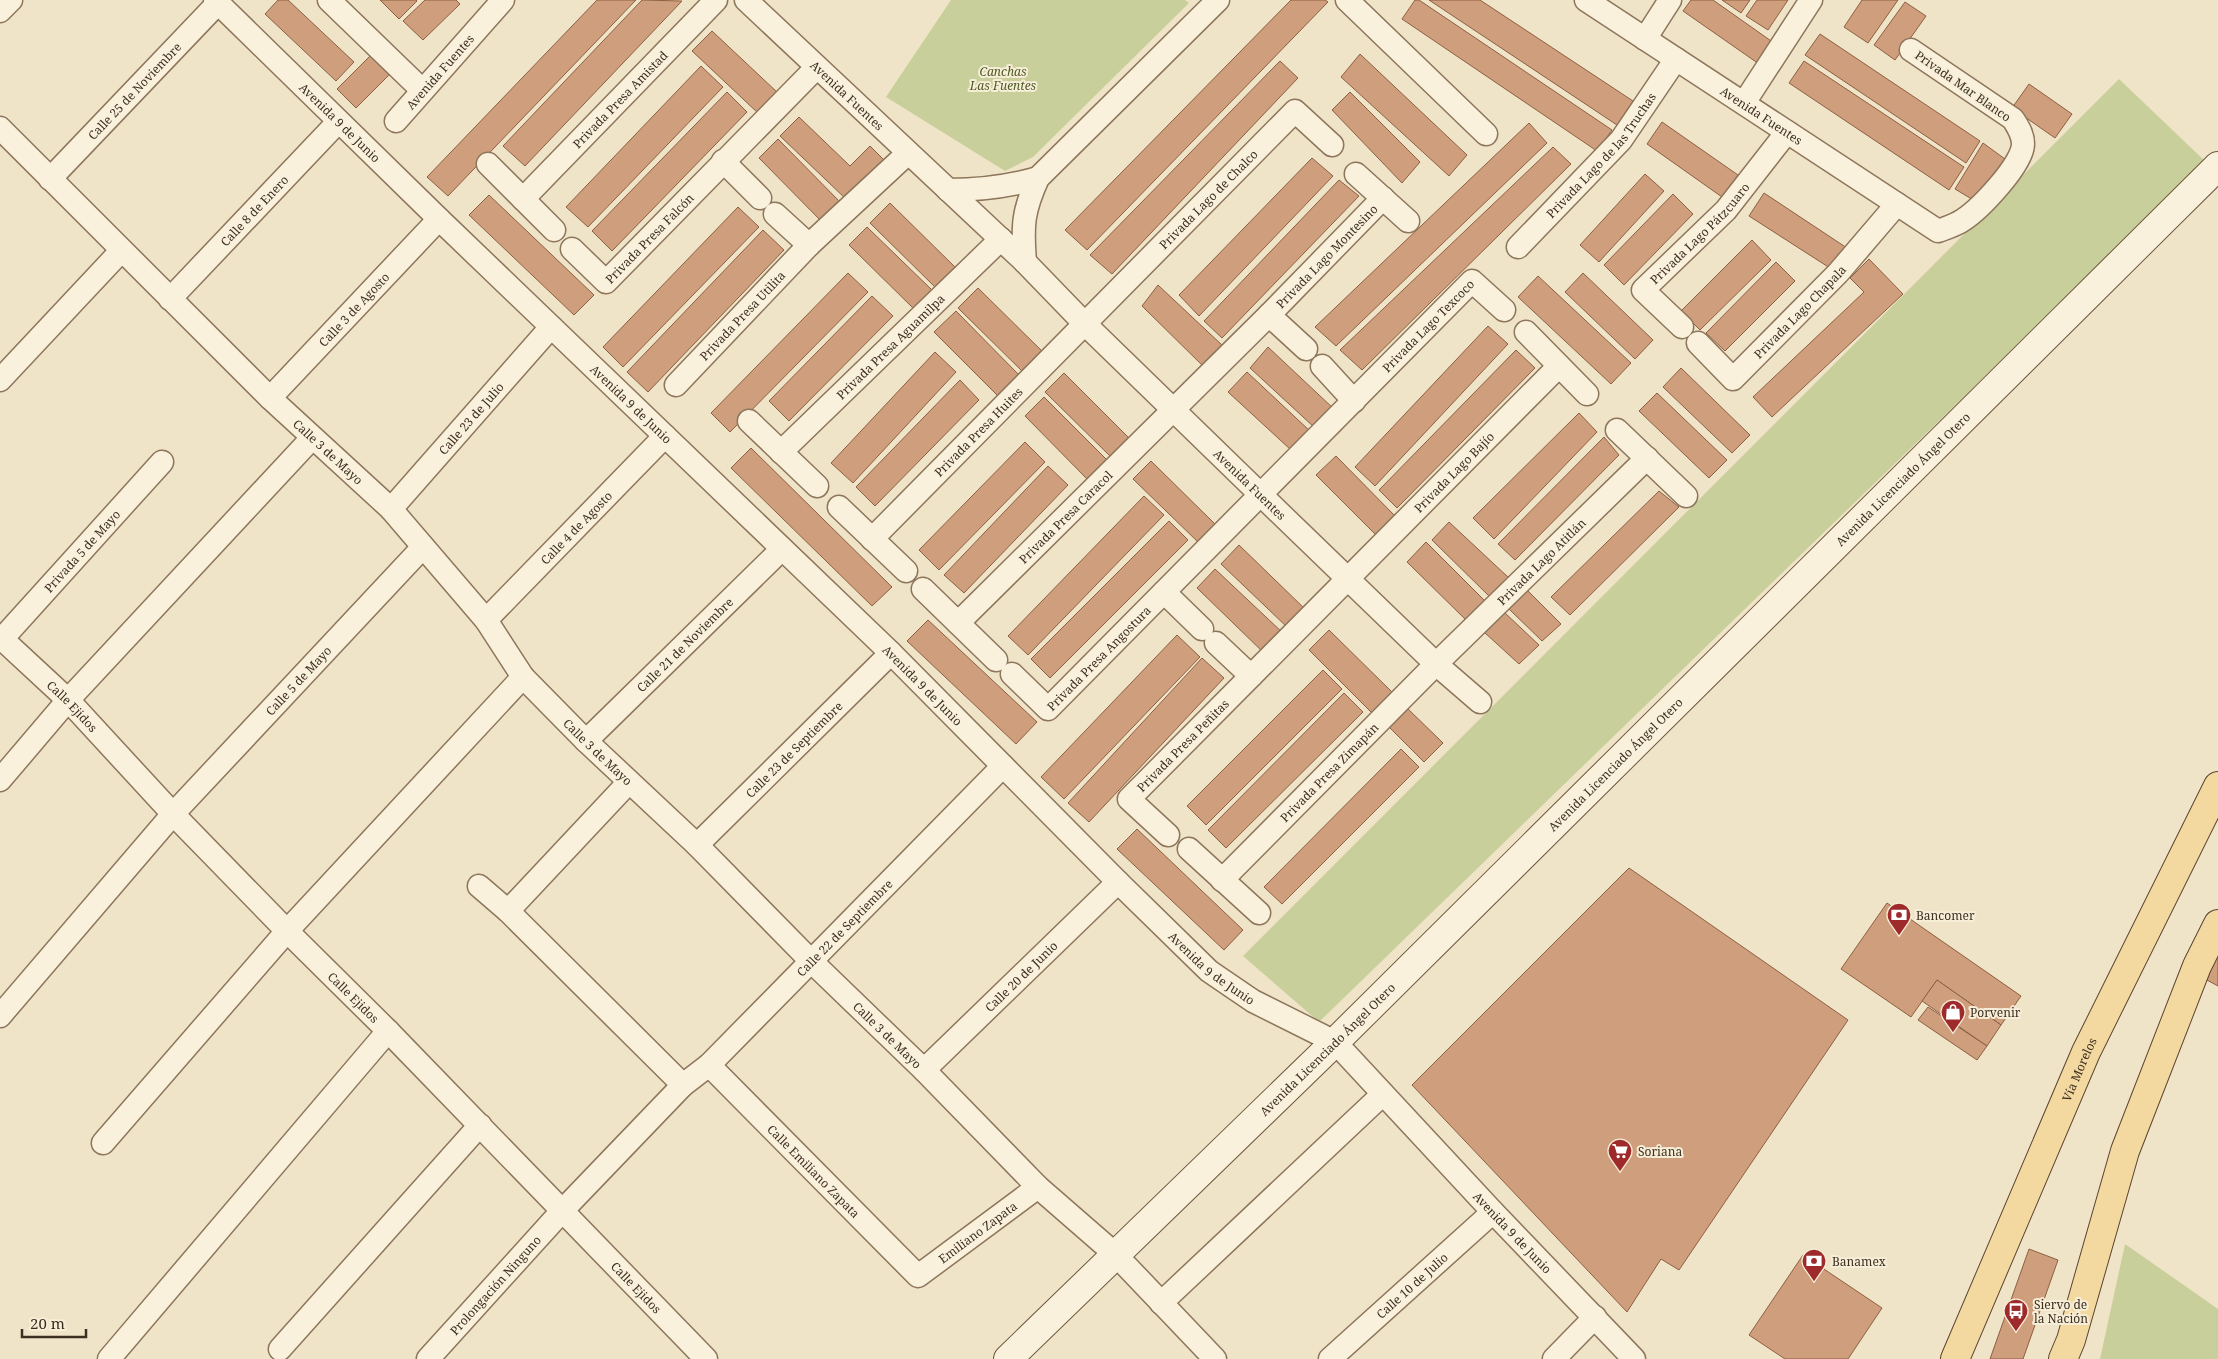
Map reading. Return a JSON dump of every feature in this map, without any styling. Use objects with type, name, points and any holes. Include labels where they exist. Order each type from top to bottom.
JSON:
[{"type":"main road","name":"Avenida Licenciado Ángel Otero","points":[[1008,1359],[1335,1042],[2218,166]]},
{"type":"main road","name":"Vía Morelos","points":[[1956,1359],[2086,1052],[2218,786]]},
{"type":"main road","points":[[2063,1359],[2071,1340],[2125,1151],[2197,966],[2218,924]]},
{"type":"street","points":[[0,11],[11,0]]},
{"type":"street","points":[[329,0],[422,90]]},
{"type":"street","name":"Avenida Fuentes","points":[[396,121],[503,0]]},
{"type":"street","name":"Privada Presa Amistad","points":[[523,199],[716,0]]},
{"type":"street","name":"Avenida Fuentes","points":[[746,0],[1001,239],[1085,324],[1348,580],[1436,664],[1480,702]]},
{"type":"street","points":[[1025,262],[1022,229],[1028,201],[1038,178],[1218,0]]},
{"type":"street","points":[[1347,0],[1486,134]]},
{"type":"street","name":"Avenida Fuentes","points":[[1586,0],[1938,231]]},
{"type":"street","points":[[1645,39],[1670,0]]},
{"type":"street","points":[[1744,102],[1811,0]]},
{"type":"street","name":"Avenida 9 de Junio","points":[[217,1],[338,122],[891,654],[1209,971],[1252,1001],[1335,1042],[1493,1212],[1634,1359]]},
{"type":"street","name":"Calle 25 de Noviembre","points":[[50,179],[217,1]]},
{"type":"street","name":"Privada Mar Blanco","points":[[1911,50],[2013,119],[2021,132],[2023,145],[2018,159],[1996,190],[1963,220],[1938,231]]},
{"type":"street","name":"Privada Lago de las Truchas","points":[[1518,247],[1621,140],[1676,59]]},
{"type":"street","name":"Privada Presa Falcón","points":[[572,249],[606,282],[817,67]]},
{"type":"street","name":"Privada Lago de Chalco","points":[[1085,324],[1295,111],[1332,145]]},
{"type":"street","name":"Calle 8 de Enero","points":[[170,299],[338,122]]},
{"type":"street","name":"Calle 3 de Mayo","points":[[0,128],[270,398],[391,509],[486,620],[524,676],[586,741],[697,845],[811,961],[924,1070],[1038,1187],[1116,1254],[1214,1359]]},
{"type":"street","name":"Privada Lago Pátzcuaro","points":[[1690,335],[1643,290],[1726,210],[1787,132]]},
{"type":"street","name":"Privada Presa Utilita","points":[[676,385],[809,245],[908,153]]},
{"type":"street","points":[[723,161],[760,198]]},
{"type":"street","points":[[488,164],[554,230]]},
{"type":"street","name":"Privada Lago Montesino","points":[[1356,174],[1408,221]]},
{"type":"street","points":[[948,190],[1012,186],[1038,178]]},
{"type":"street","name":"Privada Lago Montesino","points":[[1174,411],[1383,198]]},
{"type":"street","name":"Privada Lago Chapala","points":[[1690,335],[1733,379],[1838,273],[1897,204]]},
{"type":"street","points":[[775,214],[809,245]]},
{"type":"street","name":"Calle 3 de Agosto","points":[[270,398],[439,219]]},
{"type":"street","name":"Privada Presa Aguamilpa","points":[[781,452],[1001,239]]},
{"type":"street","points":[[0,380],[122,250]]},
{"type":"street","name":"Privada Lago Texcoco","points":[[1260,494],[1472,281],[1504,310]]},
{"type":"street","name":"Privada Lago Montesino","points":[[1269,315],[1306,349]]},
{"type":"street","name":"Privada Presa Huites","points":[[872,539],[1085,324]]},
{"type":"street","name":"Calle 23 de Julio","points":[[391,509],[551,327]]},
{"type":"street","points":[[1526,332],[1587,394]]},
{"type":"street","points":[[1322,366],[1354,401]]},
{"type":"street","name":"Privada Lago Bajío","points":[[1348,580],[1559,366]]},
{"type":"street","name":"Privada Presa Caracol","points":[[958,623],[1174,411]]},
{"type":"street","points":[[749,421],[817,486]]},
{"type":"street","points":[[1618,430],[1686,496]]},
{"type":"street","name":"Calle 4 de Agosto","points":[[486,620],[665,436]]},
{"type":"street","points":[[0,780],[68,700],[312,438]]},
{"type":"street","name":"Privada Lago Atitlán","points":[[1436,664],[1647,458]]},
{"type":"street","name":"Privada 5 de Mayo","points":[[1,638],[162,462]]},
{"type":"street","name":"Privada Presa Angostura","points":[[958,623],[1048,709],[1260,494]]},
{"type":"street","points":[[839,507],[906,571]]},
{"type":"street","name":"Calle 5 de Mayo","points":[[0,1016],[173,814],[423,547]]},
{"type":"street","name":"Calle 21 de Noviembre","points":[[586,741],[782,549]]},
{"type":"street","name":"Privada Presa Peñitas","points":[[1168,834],[1129,799],[1348,580]]},
{"type":"street","points":[[923,589],[958,623]]},
{"type":"street","points":[[1164,592],[1251,676]]},
{"type":"street","name":"Calle Ejidos","points":[[1,638],[68,700],[173,814],[480,1125],[706,1359]]},
{"type":"street","name":"Calle 23 de Septiembre","points":[[697,845],[891,654]]},
{"type":"street","name":"Privada Presa Zimapán","points":[[1222,880],[1436,664]]},
{"type":"street","points":[[103,1142],[287,931],[524,676]]},
{"type":"street","name":"Calle 22 de Septiembre","points":[[562,1211],[683,1085],[709,1065],[1003,766]]},
{"type":"street","points":[[508,911],[629,782]]},
{"type":"street","points":[[1189,849],[1259,913]]},
{"type":"street","name":"Calle 20 de Junio","points":[[924,1070],[1118,882]]},
{"type":"street","points":[[479,886],[508,911],[683,1085]]},
{"type":"street","points":[[109,1359],[388,1031]]},
{"type":"street","name":"Calle Emiliano Zapata","points":[[709,1065],[918,1276]]},
{"type":"street","points":[[1162,1303],[1383,1094]]},
{"type":"street","points":[[280,1349],[480,1125]]},
{"type":"street","name":"Emiliano Zapata","points":[[918,1276],[1038,1187]]},
{"type":"street","name":"Prolongación Ninguno","points":[[428,1359],[562,1211]]},
{"type":"street","name":"Calle 10 de Julio","points":[[1330,1359],[1493,1212]]},
{"type":"street","points":[[1554,1359],[1595,1318]]},
{"type":"green space","name":"Canchas Las Fuentes","points":[[951,0],[1185,0],[1189,3],[1033,157],[1005,171],[886,97]]},
{"type":"green space","points":[[2119,79],[2206,162],[1319,1022],[1243,956]]},
{"type":"green space","points":[[2125,1244],[2218,1309],[2218,1359],[2100,1359]]},
{"type":"building","points":[[278,0],[288,0],[354,62],[336,81],[265,14]]},
{"type":"building","points":[[380,0],[416,0],[417,1],[399,19]]},
{"type":"building","points":[[425,0],[456,0],[460,4],[423,40],[403,21]]},
{"type":"building","points":[[597,0],[636,0],[448,196],[427,177]]},
{"type":"building","points":[[642,0],[682,1],[525,166],[503,146]]},
{"type":"building","points":[[1291,0],[1325,0],[1328,2],[1087,250],[1065,230]]},
{"type":"building","points":[[1415,0],[1419,0],[1612,130],[1597,151],[1402,19]]},
{"type":"building","points":[[1429,0],[1480,0],[1633,101],[1617,125]]},
{"type":"building","points":[[1691,0],[1713,0],[1774,43],[1759,64],[1683,11]]},
{"type":"building","points":[[1722,0],[1750,0],[1741,13]]},
{"type":"building","points":[[1757,0],[1788,0],[1768,30],[1746,16]]},
{"type":"building","points":[[1862,0],[1898,0],[1868,43],[1844,27]]},
{"type":"building","points":[[1905,2],[1926,16],[1895,60],[1874,45]]},
{"type":"building","points":[[712,31],[778,93],[759,114],[692,51]]},
{"type":"building","points":[[1820,34],[1980,141],[1966,163],[1805,55]]},
{"type":"building","points":[[1360,54],[1467,155],[1449,176],[1341,77]]},
{"type":"building","points":[[371,55],[390,74],[356,108],[337,89]]},
{"type":"building","points":[[1280,61],[1298,78],[1112,274],[1090,255]]},
{"type":"building","points":[[1804,61],[1964,167],[1949,190],[1789,83]]},
{"type":"building","points":[[701,66],[723,87],[588,227],[566,207]]},
{"type":"building","points":[[2029,84],[2072,114],[2055,138],[2012,108]]},
{"type":"building","points":[[727,92],[747,112],[612,251],[592,231]]},
{"type":"building","points":[[1350,92],[1420,162],[1402,183],[1332,110]]},
{"type":"building","points":[[799,117],[850,166],[870,146],[886,162],[848,201],[780,136]]},
{"type":"building","points":[[1662,122],[1738,175],[1722,197],[1647,144]]},
{"type":"building","points":[[1529,123],[1547,143],[1336,346],[1315,327]]},
{"type":"building","points":[[778,139],[843,205],[824,224],[759,158]]},
{"type":"building","points":[[1983,143],[2005,159],[1975,201],[1955,189]]},
{"type":"building","points":[[1553,147],[1571,164],[1362,370],[1340,350]]},
{"type":"building","points":[[1312,158],[1333,176],[1199,316],[1179,295]]},
{"type":"building","points":[[1645,174],[1664,191],[1599,262],[1580,245]]},
{"type":"building","points":[[1339,180],[1359,196],[1222,338],[1204,321]]},
{"type":"building","points":[[1764,193],[1847,248],[1833,270],[1749,216]]},
{"type":"building","points":[[1673,194],[1693,214],[1624,285],[1604,265]]},
{"type":"building","points":[[489,195],[594,295],[574,315],[469,215]]},
{"type":"building","points":[[890,203],[958,270],[938,290],[870,223]]},
{"type":"building","points":[[738,207],[759,227],[623,367],[603,347]]},
{"type":"building","points":[[867,227],[933,291],[915,310],[849,245]]},
{"type":"building","points":[[763,230],[784,250],[648,392],[627,372]]},
{"type":"building","points":[[1752,240],[1771,260],[1700,330],[1681,311]]},
{"type":"building","points":[[1869,259],[1903,294],[1772,417],[1753,397],[1864,292],[1850,278]]},
{"type":"building","points":[[1776,262],[1795,281],[1725,351],[1706,333]]},
{"type":"building","points":[[848,273],[868,292],[730,432],[711,413]]},
{"type":"building","points":[[1583,273],[1653,340],[1635,359],[1565,292]]},
{"type":"building","points":[[1538,276],[1631,363],[1611,384],[1518,297]]},
{"type":"building","points":[[1158,285],[1223,346],[1204,367],[1142,306]]},
{"type":"building","points":[[978,288],[1046,355],[1026,375],[958,308]]},
{"type":"building","points":[[872,296],[893,316],[789,421],[769,401]]},
{"type":"building","points":[[956,311],[1021,377],[1000,398],[934,332]]},
{"type":"building","points":[[1488,326],[1508,344],[1375,486],[1355,467]]},
{"type":"building","points":[[1268,347],[1335,410],[1315,428],[1250,368]]},
{"type":"building","points":[[1516,350],[1535,368],[1397,508],[1379,490]]},
{"type":"building","points":[[935,352],[956,372],[853,483],[831,463]]},
{"type":"building","points":[[1681,368],[1750,435],[1732,453],[1663,387]]},
{"type":"building","points":[[1247,372],[1311,432],[1291,450],[1228,392]]},
{"type":"building","points":[[1064,373],[1130,439],[1112,458],[1045,392]]},
{"type":"building","points":[[960,380],[979,400],[875,506],[856,487]]},
{"type":"building","points":[[1657,393],[1727,460],[1709,478],[1639,411]]},
{"type":"building","points":[[1044,397],[1108,461],[1088,480],[1025,416]]},
{"type":"building","points":[[1579,413],[1597,432],[1494,539],[1473,518]]},
{"type":"building","points":[[1604,437],[1619,455],[1515,560],[1498,544]]},
{"type":"building","points":[[1025,442],[1045,462],[939,570],[919,550]]},
{"type":"building","points":[[751,448],[892,587],[872,606],[731,468]]},
{"type":"building","points":[[1336,456],[1397,518],[1379,538],[1316,475]]},
{"type":"building","points":[[1151,461],[1216,525],[1199,543],[1133,479]]},
{"type":"building","points":[[1048,466],[1068,485],[964,593],[944,575]]},
{"type":"building","points":[[1659,491],[1679,507],[1570,615],[1551,597]]},
{"type":"building","points":[[1144,496],[1164,515],[1028,655],[1008,636]]},
{"type":"building","points":[[1169,521],[1188,540],[1050,678],[1031,659]]},
{"type":"building","points":[[1449,522],[1509,578],[1490,597],[1432,540]]},
{"type":"building","points":[[1426,542],[1486,602],[1467,621],[1407,562]]},
{"type":"building","points":[[1239,545],[1306,610],[1288,628],[1221,564]]},
{"type":"building","points":[[1215,569],[1284,634],[1265,654],[1197,588]]},
{"type":"building","points":[[1526,589],[1561,624],[1542,641],[1509,609]]},
{"type":"building","points":[[1505,613],[1539,645],[1519,664],[1484,632]]},
{"type":"building","points":[[928,620],[1037,722],[1016,744],[907,641]]},
{"type":"building","points":[[1329,630],[1393,693],[1373,714],[1309,650]]},
{"type":"building","points":[[1177,635],[1200,657],[1064,799],[1041,777]]},
{"type":"building","points":[[1202,658],[1224,678],[1089,822],[1068,803]]},
{"type":"building","points":[[1323,670],[1342,689],[1206,825],[1187,806]]},
{"type":"building","points":[[1344,693],[1363,712],[1226,848],[1208,830]]},
{"type":"building","points":[[1407,708],[1443,743],[1424,762],[1389,727]]},
{"type":"building","points":[[1401,749],[1419,767],[1282,904],[1264,887]]},
{"type":"building","points":[[1137,829],[1243,930],[1224,950],[1117,849]]},
{"type":"building","name":"Soriana","points":[[1629,868],[1848,1020],[1679,1270],[1661,1259],[1627,1312],[1412,1085]]},
{"type":"building","name":"Bancomer","points":[[1887,903],[2021,996],[2001,1025],[1937,980],[1911,1017],[1841,969]]},
{"type":"building","points":[[2218,955],[2218,986],[2205,979]]},
{"type":"building","points":[[1937,980],[2001,1025],[1987,1046],[1922,1001]]},
{"type":"building","name":"Porvenir","points":[[1928,1007],[1987,1046],[1977,1060],[1918,1020]]},
{"type":"building","points":[[2029,1249],[2058,1260],[2023,1359],[1990,1359]]},
{"type":"building","name":"Banamex","points":[[1803,1255],[1882,1308],[1848,1359],[1785,1359],[1749,1335]]},
{"type":"place","name":"Bancomer","points":[[1899,936]]},
{"type":"place","name":"Porvenir","points":[[1953,1033]]},
{"type":"place","name":"Soriana","points":[[1620,1172]]},
{"type":"place","name":"Banamex","points":[[1814,1282]]},
{"type":"place","name":"Siervo de la Nación","points":[[2016,1332]]}]
